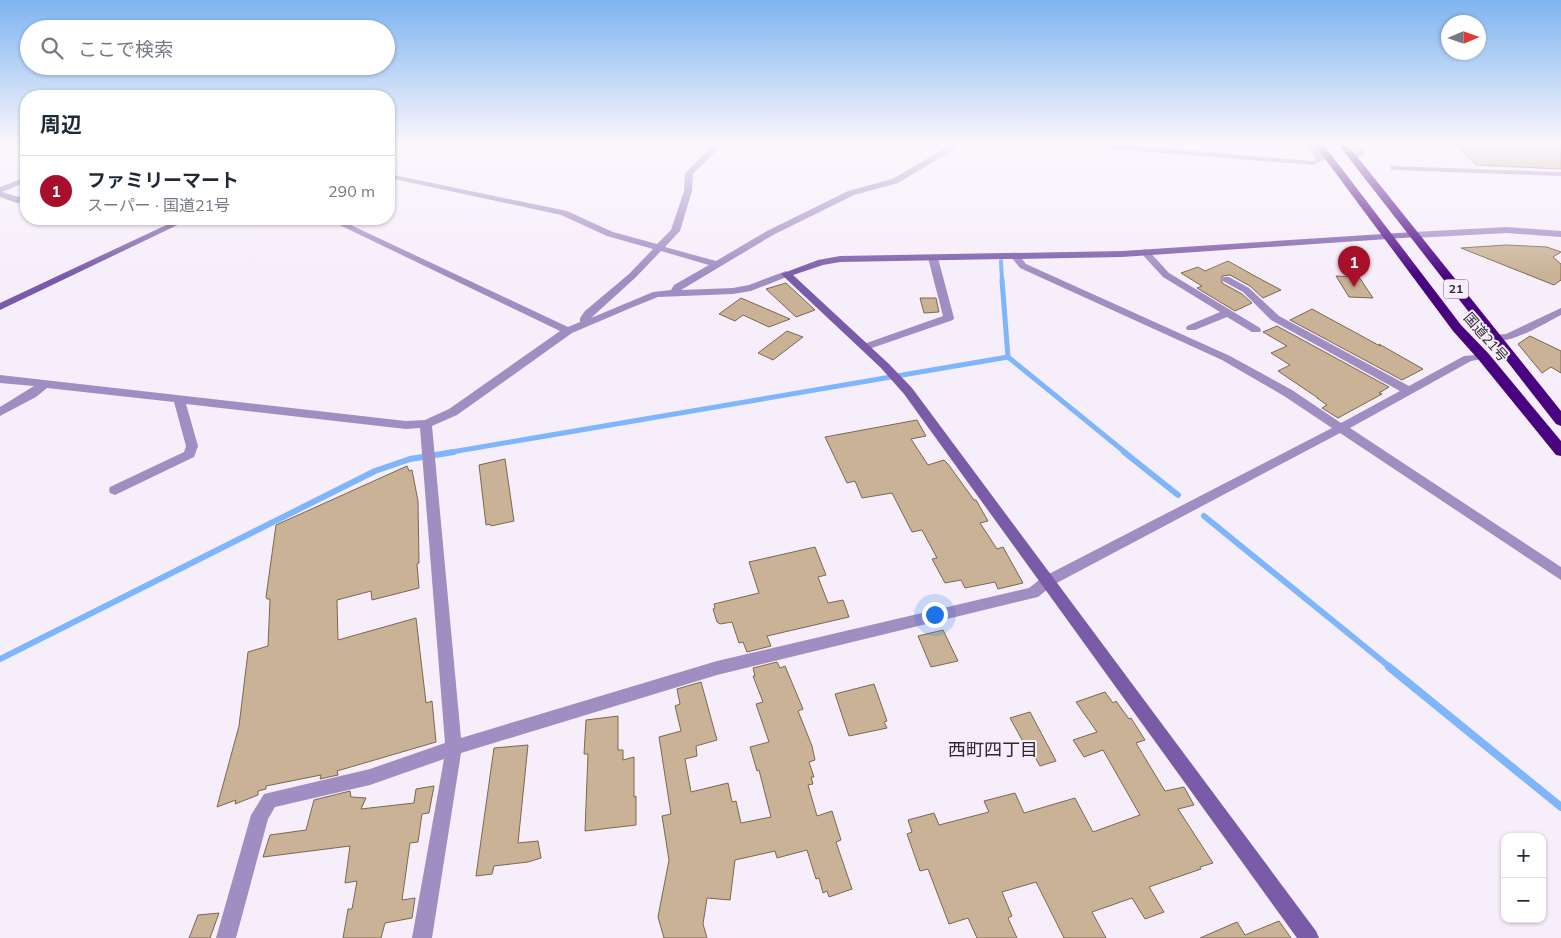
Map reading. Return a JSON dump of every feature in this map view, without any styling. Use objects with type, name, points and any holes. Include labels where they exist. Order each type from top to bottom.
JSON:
[{"type":"highway","name":"国道21号","points":[[1350,188],[1390,237],[1457,328],[1483,356],[1561,451]]},
{"type":"highway","name":"国道21号","points":[[1380,188],[1494,338],[1561,421]]},
{"type":"street","points":[[445,188],[564,213],[610,234],[718,264]]},
{"type":"street","points":[[586,324],[585,318],[589,313],[632,276],[675,231],[688,188]]},
{"type":"street","points":[[676,292],[677,287],[770,233],[852,194],[873,188]]},
{"type":"street","points":[[0,194],[20,199]]},
{"type":"street","points":[[0,307],[173,225]]},
{"type":"street","points":[[344,225],[568,331]]},
{"type":"street","points":[[0,379],[406,425],[426,424],[453,412],[568,331],[657,294],[733,291],[751,288],[821,262],[840,259],[1016,257],[1145,252],[1507,230],[1561,234]]},
{"type":"street","points":[[1145,252],[1166,275],[1256,330]]},
{"type":"street","points":[[1016,257],[1023,266],[1226,358],[1288,393],[1561,574]]},
{"type":"street","points":[[865,347],[949,318],[933,258]]},
{"type":"street","points":[[786,274],[901,383],[1309,938]]},
{"type":"street","points":[[1226,279],[1246,290],[1275,318],[1409,391]]},
{"type":"street","points":[[1494,338],[1508,337],[1561,312]]},
{"type":"street","points":[[1191,328],[1227,313]]},
{"type":"street","points":[[226,938],[260,815],[270,800],[370,777],[454,748],[717,668],[1033,593],[1048,581],[1341,428],[1468,358],[1483,356]]},
{"type":"street","points":[[0,412],[32,394],[46,383]]},
{"type":"street","points":[[115,490],[190,454],[192,446],[179,399]]},
{"type":"street","points":[[422,938],[454,748],[426,424]]},
{"type":"building","points":[[1506,245],[1547,247],[1561,252],[1553,257],[1561,264],[1561,280],[1554,285],[1461,248]]},
{"type":"building","points":[[1228,261],[1281,290],[1263,298],[1250,286],[1230,275],[1222,276],[1222,283],[1242,294],[1252,303],[1235,311],[1197,288],[1202,286],[1181,273],[1198,267],[1205,271]]},
{"type":"building","points":[[1336,276],[1359,277],[1373,298],[1349,297]]},
{"type":"building","points":[[786,283],[815,310],[796,317],[766,289]]},
{"type":"building","points":[[741,298],[790,319],[769,327],[743,315],[735,321],[719,314]]},
{"type":"building","points":[[920,298],[936,298],[939,312],[924,313]]},
{"type":"building","points":[[1312,309],[1423,369],[1402,380],[1290,320]]},
{"type":"building","points":[[1277,326],[1389,387],[1379,393],[1382,394],[1338,418],[1322,408],[1327,405],[1278,371],[1290,365],[1271,353],[1287,346],[1263,332]]},
{"type":"building","points":[[787,331],[803,337],[773,360],[758,353]]},
{"type":"building","points":[[1530,336],[1561,351],[1561,373],[1551,367],[1542,373],[1518,344]]},
{"type":"building","points":[[917,420],[926,436],[911,439],[928,465],[944,460],[974,500],[976,500],[988,521],[980,523],[997,549],[1003,547],[1023,583],[998,589],[995,582],[965,588],[961,580],[945,583],[932,559],[937,558],[922,530],[912,532],[892,493],[862,498],[855,481],[847,483],[825,437]]},
{"type":"building","points":[[505,459],[514,521],[491,526],[490,524],[486,525],[479,465]]},
{"type":"building","points":[[407,466],[409,471],[412,470],[418,501],[419,563],[417,564],[419,588],[372,600],[371,591],[337,600],[338,640],[416,618],[426,703],[432,701],[436,742],[337,771],[338,775],[320,779],[321,775],[266,786],[266,789],[258,791],[258,795],[235,804],[236,800],[217,807],[239,726],[248,652],[268,646],[270,599],[266,597],[276,525]]},
{"type":"building","points":[[815,547],[826,575],[818,577],[828,603],[843,600],[849,617],[767,636],[771,646],[747,652],[743,642],[739,643],[732,622],[720,624],[717,622],[713,609],[715,608],[714,604],[759,593],[749,562]]},
{"type":"building","points":[[943,630],[958,661],[931,667],[918,636]]},
{"type":"building","points":[[777,662],[780,668],[785,666],[803,709],[798,711],[812,746],[815,760],[809,762],[814,777],[811,777],[813,784],[808,785],[817,816],[832,811],[841,840],[836,842],[852,889],[829,897],[827,891],[823,893],[819,878],[816,879],[807,850],[777,858],[775,851],[735,860],[730,900],[707,898],[703,924],[707,938],[664,938],[658,917],[669,860],[662,816],[671,814],[659,737],[681,731],[675,706],[680,704],[677,689],[701,682],[717,740],[696,746],[697,756],[685,759],[691,792],[728,783],[732,802],[736,801],[741,823],[771,817],[759,770],[757,771],[750,747],[769,742],[756,704],[763,702],[753,676],[755,676],[753,668]]},
{"type":"building","points":[[874,684],[887,721],[884,722],[887,728],[849,736],[835,694]]},
{"type":"building","points":[[1105,692],[1113,703],[1116,701],[1129,719],[1131,718],[1145,740],[1136,743],[1165,791],[1184,787],[1194,805],[1178,809],[1213,863],[1149,887],[1164,912],[1145,919],[1132,898],[1092,912],[1106,938],[1064,938],[1036,882],[1002,892],[1012,916],[1008,918],[1017,938],[977,938],[968,918],[949,924],[928,869],[920,871],[907,834],[912,832],[908,820],[934,813],[939,825],[989,812],[984,801],[1015,793],[1024,813],[1075,798],[1093,832],[1140,815],[1103,750],[1084,757],[1073,740],[1097,732],[1076,702]]},
{"type":"building","points":[[1030,712],[1056,761],[1040,766],[1035,757],[1032,758],[1010,718]]},
{"type":"building","points":[[618,716],[618,750],[623,750],[623,760],[634,757],[636,825],[585,831],[588,754],[584,754],[586,720]]},
{"type":"building","points":[[528,745],[518,843],[538,841],[541,858],[528,862],[494,866],[492,874],[476,876],[494,748]]},
{"type":"building","points":[[434,786],[429,813],[422,814],[418,842],[410,843],[402,900],[415,898],[412,918],[385,923],[381,938],[343,938],[348,909],[352,909],[357,881],[345,883],[350,846],[263,857],[270,835],[306,830],[314,800],[350,791],[351,797],[366,798],[361,809],[414,803],[416,789]]},
{"type":"building","points":[[219,913],[210,938],[189,938],[198,915]]},
{"type":"building","points":[[1279,921],[1291,938],[1200,938],[1237,922],[1245,935]]},
{"type":"waterway","points":[[1001,261],[1002,281]]},
{"type":"waterway","points":[[1002,280],[1008,357]]},
{"type":"waterway","points":[[446,453],[1008,357]]},
{"type":"waterway","points":[[1008,357],[1126,453]]},
{"type":"waterway","points":[[0,659],[375,471],[410,459],[454,452]]},
{"type":"waterway","points":[[1124,452],[1178,495]]},
{"type":"waterway","points":[[1204,516],[1391,668]]},
{"type":"waterway","points":[[1389,667],[1561,807]]},
{"type":"place","name":"ファミリーマート","points":[[1354,287]]},
{"type":"district","name":"西町四丁目","points":[[993,750]]}]
